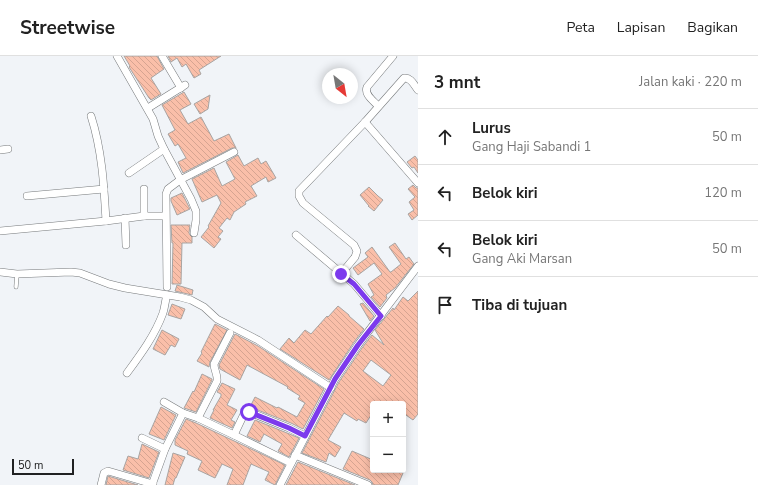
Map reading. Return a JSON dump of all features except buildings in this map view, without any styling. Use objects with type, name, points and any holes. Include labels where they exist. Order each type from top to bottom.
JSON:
[{"type":"street","points":[[117,56],[148,108],[164,149],[191,199],[196,211],[194,233]]},
{"type":"street","points":[[148,108],[183,87],[162,56]]},
{"type":"street","points":[[378,106],[366,90],[394,56]]},
{"type":"street","points":[[341,274],[355,257],[356,251],[354,246],[303,203],[299,196],[299,191],[404,78],[409,79],[418,90]]},
{"type":"street","points":[[91,116],[100,149],[106,221]]},
{"type":"street","points":[[364,122],[418,183]]},
{"type":"street","points":[[129,173],[164,149]]},
{"type":"street","points":[[127,373],[143,352],[163,312],[167,291],[166,194],[168,189],[180,180],[234,152]]},
{"type":"street","points":[[27,196],[104,189]]},
{"type":"street","points":[[144,189],[144,216]]},
{"type":"street","points":[[0,231],[144,216],[166,216]]},
{"type":"street","points":[[125,218],[126,245]]},
{"type":"street","points":[[296,235],[354,284],[381,316]]},
{"type":"street","points":[[280,485],[335,379],[418,266]]},
{"type":"street","points":[[0,272],[17,274],[80,273],[109,284],[125,288],[167,291],[191,300],[204,307],[217,319],[258,340],[331,388]]},
{"type":"street","points":[[198,418],[217,381],[218,378],[214,364],[230,333]]},
{"type":"street","points":[[164,402],[183,413],[198,418],[291,463]]},
{"type":"street","points":[[234,435],[244,414],[247,411],[305,436]]},
{"type":"street","points":[[101,485],[104,473],[108,471],[153,484],[165,449],[183,413]]},
{"type":"street","points":[[142,438],[165,449]]},
{"type":"street","points":[[295,455],[368,485]]},
{"type":"lane","points":[[16,287],[17,274]]},
{"type":"route","points":[[249,412],[305,436],[335,379],[358,345],[381,316],[354,284],[341,274]]}]
